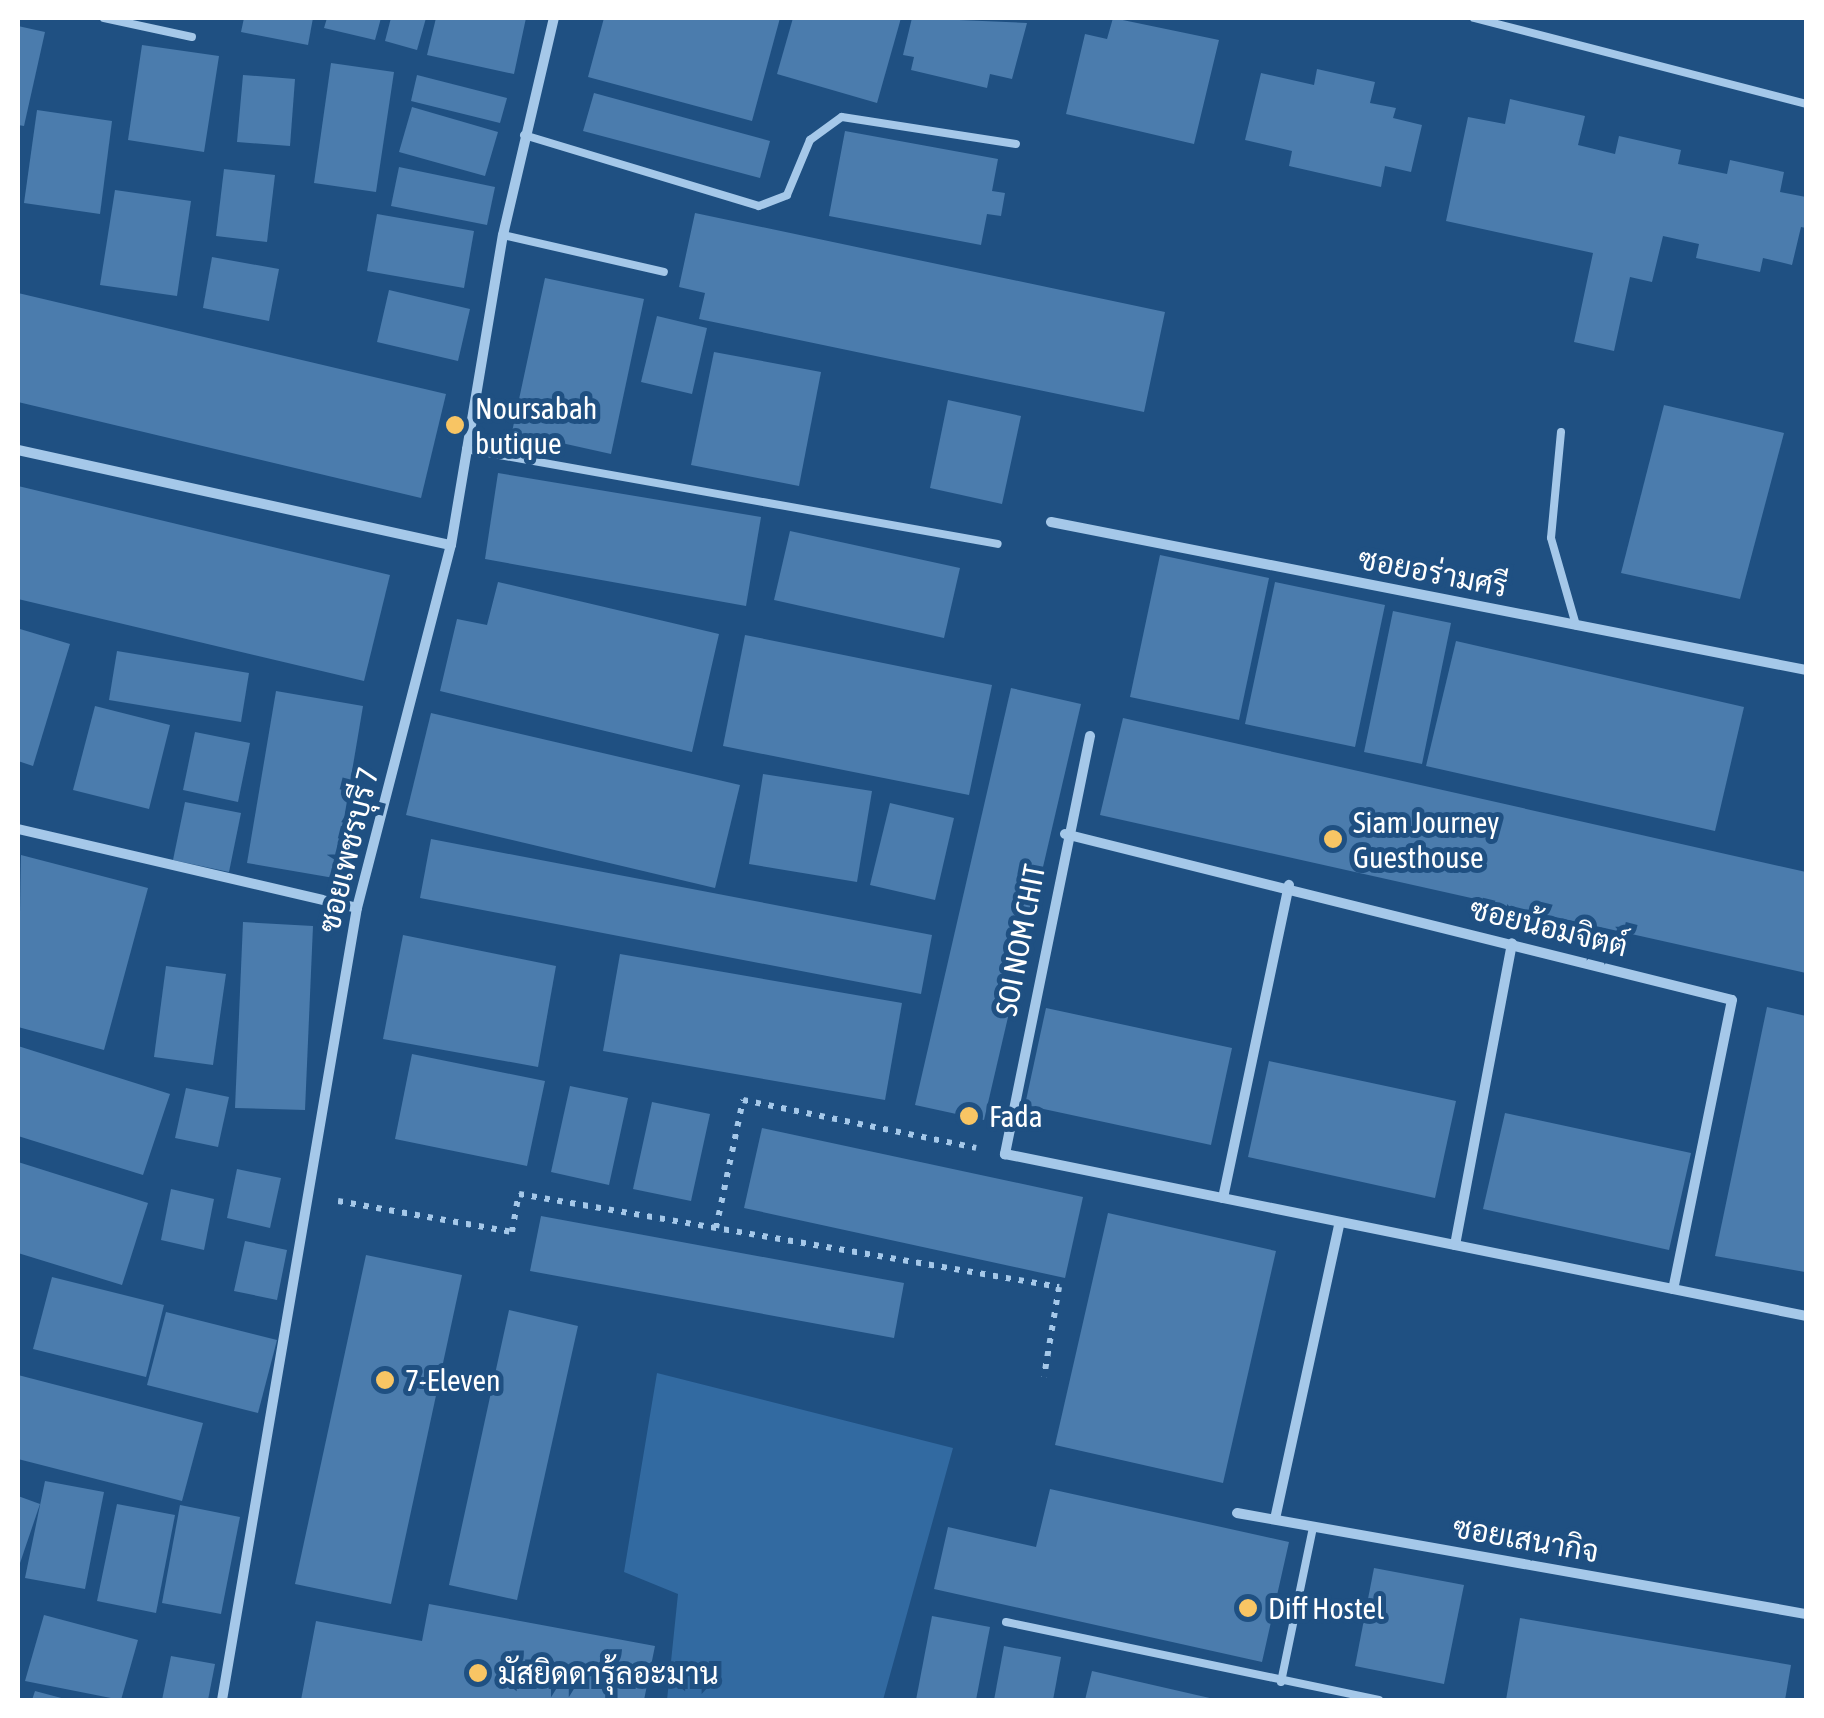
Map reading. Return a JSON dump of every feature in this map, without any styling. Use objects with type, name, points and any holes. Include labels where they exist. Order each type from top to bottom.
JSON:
[{"type":"street","name":"ซอยเพชรบุรี 7","points":[[222,1700],[357,908],[451,545],[504,235],[554,18]]},
{"type":"street","points":[[18,450],[451,545]]},
{"type":"street","name":"ซอยอร่ามศรี","points":[[1051,522],[1806,670]]},
{"type":"street","name":"SOI NOM CHIT","points":[[1005,1154],[1065,834],[1090,736]]},
{"type":"street","points":[[18,830],[357,908]]},
{"type":"street","name":"ซอยน้อมจิตต์","points":[[1065,834],[1289,885],[1732,1000],[1673,1289]]},
{"type":"street","points":[[1223,1198],[1289,885]]},
{"type":"street","points":[[1455,1245],[1512,943]]},
{"type":"street","points":[[1005,1154],[1340,1226],[1455,1245],[1806,1316]]},
{"type":"street","points":[[1275,1519],[1340,1226]]},
{"type":"street","name":"ซอยเสนากิจ","points":[[1237,1513],[1806,1614]]},
{"type":"lane","points":[[104,18],[192,36]]},
{"type":"lane","points":[[1474,18],[1806,104]]},
{"type":"lane","points":[[524,135],[759,206],[787,195],[810,140],[842,116],[1016,144]]},
{"type":"lane","points":[[504,235],[664,272]]},
{"type":"lane","points":[[1561,432],[1551,538],[1576,624]]},
{"type":"lane","points":[[466,449],[998,544]]},
{"type":"lane","points":[[1282,1682],[1313,1527]]},
{"type":"lane","points":[[1006,1622],[1379,1700]]},
{"type":"path","points":[[716,1228],[743,1100],[1005,1154]]},
{"type":"path","points":[[307,1196],[512,1232],[519,1194],[1059,1287],[1044,1377]]},
{"type":"shaded area","points":[[657,1373],[953,1448],[883,1700],[667,1700],[678,1594],[624,1572]]},
{"type":"building","points":[[244,18],[313,18],[308,45],[241,32]]},
{"type":"building","points":[[327,18],[381,18],[375,40],[324,28]]},
{"type":"building","points":[[391,18],[426,18],[417,50],[385,41]]},
{"type":"building","points":[[436,18],[526,18],[514,74],[427,55]]},
{"type":"building","points":[[604,18],[780,18],[752,121],[588,77]]},
{"type":"building","points":[[793,18],[901,18],[877,103],[777,74]]},
{"type":"building","points":[[912,18],[1027,23],[1012,79],[990,74],[987,88],[911,70],[914,57],[903,55]]},
{"type":"building","points":[[1113,18],[1219,40],[1194,144],[1066,114],[1085,34],[1107,39]]},
{"type":"building","points":[[18,26],[45,32],[24,126],[18,125]]},
{"type":"building","points":[[142,45],[219,56],[204,152],[128,140]]},
{"type":"building","points":[[331,63],[394,72],[376,192],[314,183]]},
{"type":"building","points":[[1317,69],[1375,82],[1370,103],[1396,108],[1393,118],[1422,125],[1411,172],[1385,166],[1381,187],[1289,166],[1292,151],[1245,140],[1261,73],[1314,85]]},
{"type":"building","points":[[243,75],[295,79],[290,146],[237,142]]},
{"type":"building","points":[[417,75],[507,98],[500,123],[411,101]]},
{"type":"building","points":[[594,93],[770,141],[760,178],[583,131]]},
{"type":"building","points":[[1510,99],[1585,116],[1578,145],[1615,154],[1619,136],[1681,150],[1678,164],[1727,174],[1730,160],[1784,172],[1780,192],[1806,197],[1806,228],[1801,227],[1792,265],[1763,258],[1760,272],[1696,258],[1699,244],[1663,236],[1652,282],[1630,277],[1614,351],[1574,342],[1593,253],[1446,221],[1468,117],[1505,124]]},
{"type":"building","points":[[412,107],[498,132],[485,176],[399,152]]},
{"type":"building","points":[[37,110],[112,121],[100,214],[24,203]]},
{"type":"building","points":[[845,131],[998,159],[992,191],[1005,193],[1001,216],[987,214],[981,245],[829,216]]},
{"type":"building","points":[[399,167],[495,187],[487,225],[391,206]]},
{"type":"building","points":[[224,169],[275,175],[267,242],[216,236]]},
{"type":"building","points":[[115,190],[191,201],[177,296],[100,285]]},
{"type":"building","points":[[695,213],[1165,312],[1144,412],[699,319],[705,293],[679,287]]},
{"type":"building","points":[[377,214],[474,231],[464,288],[367,271]]},
{"type":"building","points":[[212,257],[279,269],[269,321],[203,308]]},
{"type":"building","points":[[545,278],[644,299],[611,454],[512,432]]},
{"type":"building","points":[[389,290],[470,309],[458,361],[377,342]]},
{"type":"building","points":[[18,293],[446,394],[421,498],[18,402]]},
{"type":"building","points":[[657,316],[707,328],[692,394],[641,382]]},
{"type":"building","points":[[714,352],[821,372],[799,486],[691,465]]},
{"type":"building","points":[[948,400],[1021,416],[1002,504],[930,488]]},
{"type":"building","points":[[1664,405],[1784,433],[1740,599],[1621,573]]},
{"type":"building","points":[[498,473],[761,517],[746,606],[485,559]]},
{"type":"building","points":[[18,486],[390,575],[364,681],[18,599]]},
{"type":"building","points":[[790,531],[960,568],[944,638],[774,600]]},
{"type":"building","points":[[1160,555],[1269,578],[1239,720],[1130,697]]},
{"type":"building","points":[[498,582],[719,634],[692,752],[440,691],[457,619],[487,625]]},
{"type":"building","points":[[1275,582],[1385,605],[1355,747],[1245,724]]},
{"type":"building","points":[[1393,611],[1451,623],[1422,764],[1364,752]]},
{"type":"building","points":[[20,629],[70,644],[33,766],[18,761]]},
{"type":"building","points":[[745,635],[992,685],[969,795],[723,746]]},
{"type":"building","points":[[1456,641],[1744,707],[1715,831],[1426,766]]},
{"type":"building","points":[[117,651],[249,673],[241,722],[109,700]]},
{"type":"building","points":[[1011,688],[1081,704],[984,1120],[915,1105]]},
{"type":"building","points":[[276,691],[363,706],[334,878],[247,863]]},
{"type":"building","points":[[95,706],[170,725],[149,809],[73,790]]},
{"type":"building","points":[[431,713],[740,785],[715,888],[406,815]]},
{"type":"building","points":[[1123,718],[1806,872],[1806,973],[1100,815]]},
{"type":"building","points":[[195,732],[250,743],[238,802],[183,790]]},
{"type":"building","points":[[763,774],[872,791],[857,882],[749,864]]},
{"type":"building","points":[[185,802],[241,813],[229,872],[173,860]]},
{"type":"building","points":[[890,803],[954,818],[935,900],[870,885]]},
{"type":"building","points":[[431,839],[932,935],[921,994],[420,898]]},
{"type":"building","points":[[21,855],[148,888],[104,1050],[18,1027]]},
{"type":"building","points":[[243,922],[313,926],[305,1110],[235,1108]]},
{"type":"building","points":[[403,935],[556,966],[538,1067],[383,1039]]},
{"type":"building","points":[[620,954],[902,1003],[885,1100],[603,1051]]},
{"type":"building","points":[[166,966],[226,974],[213,1065],[154,1057]]},
{"type":"building","points":[[1767,1007],[1806,1016],[1805,1272],[1715,1256]]},
{"type":"building","points":[[1046,1008],[1232,1048],[1211,1145],[1025,1105]]},
{"type":"building","points":[[18,1046],[170,1094],[143,1175],[18,1136]]},
{"type":"building","points":[[412,1054],[545,1081],[527,1166],[395,1139]]},
{"type":"building","points":[[1269,1061],[1456,1101],[1435,1198],[1248,1157]]},
{"type":"building","points":[[570,1086],[628,1098],[609,1185],[551,1172]]},
{"type":"building","points":[[186,1088],[229,1097],[218,1147],[175,1138]]},
{"type":"building","points":[[652,1102],[710,1114],[691,1201],[633,1189]]},
{"type":"building","points":[[1505,1113],[1691,1153],[1669,1250],[1483,1209]]},
{"type":"building","points":[[762,1128],[1083,1197],[1065,1278],[744,1208]]},
{"type":"building","points":[[18,1162],[148,1203],[122,1285],[18,1253]]},
{"type":"building","points":[[237,1169],[281,1178],[270,1228],[227,1218]]},
{"type":"building","points":[[171,1189],[214,1199],[204,1250],[161,1240]]},
{"type":"building","points":[[1108,1213],[1276,1251],[1223,1483],[1055,1445]]},
{"type":"building","points":[[541,1216],[904,1283],[894,1338],[530,1271]]},
{"type":"building","points":[[245,1241],[287,1250],[277,1300],[234,1291]]},
{"type":"building","points":[[366,1255],[462,1275],[391,1604],[295,1584]]},
{"type":"building","points":[[52,1277],[164,1305],[146,1377],[33,1349]]},
{"type":"building","points":[[509,1310],[578,1326],[517,1600],[449,1585]]},
{"type":"building","points":[[166,1312],[277,1340],[258,1413],[147,1385]]},
{"type":"building","points":[[18,1375],[203,1423],[182,1501],[18,1459]]},
{"type":"building","points":[[45,1481],[104,1492],[85,1589],[25,1578]]},
{"type":"building","points":[[1050,1489],[1289,1542],[1262,1662],[934,1589],[948,1527],[1036,1547]]},
{"type":"building","points":[[18,1496],[40,1504],[18,1569]]},
{"type":"building","points":[[117,1504],[175,1515],[156,1613],[97,1601]]},
{"type":"building","points":[[180,1505],[240,1517],[221,1614],[162,1603]]},
{"type":"building","points":[[1374,1568],[1464,1585],[1444,1684],[1355,1666]]},
{"type":"building","name":"มัสยิดดารุ้ลอะมาน","points":[[429,1604],[655,1646],[644,1700],[301,1700],[316,1621],[422,1641]]},
{"type":"building","points":[[44,1615],[138,1640],[121,1700],[25,1681]]},
{"type":"building","points":[[932,1616],[990,1627],[976,1700],[916,1700]]},
{"type":"building","points":[[1520,1618],[1791,1665],[1785,1700],[1506,1700]]},
{"type":"building","points":[[1004,1646],[1061,1657],[1053,1700],[994,1700]]},
{"type":"building","points":[[171,1656],[215,1664],[208,1700],[162,1700]]},
{"type":"building","points":[[1092,1671],[1214,1699],[1214,1700],[1085,1700]]},
{"type":"building","points":[[35,1691],[65,1699],[65,1700],[32,1700]]},
{"type":"place","name":"Noursabah butique","points":[[455,425]]},
{"type":"place","name":"Siam Journey Guesthouse","points":[[1333,839]]},
{"type":"place","name":"Fada","points":[[969,1116]]},
{"type":"place","name":"7-Eleven","points":[[385,1380]]},
{"type":"place","name":"Diff Hostel","points":[[1248,1608]]},
{"type":"place","name":"มัสยิดดารุ้ลอะมาน","points":[[478,1673]]}]
